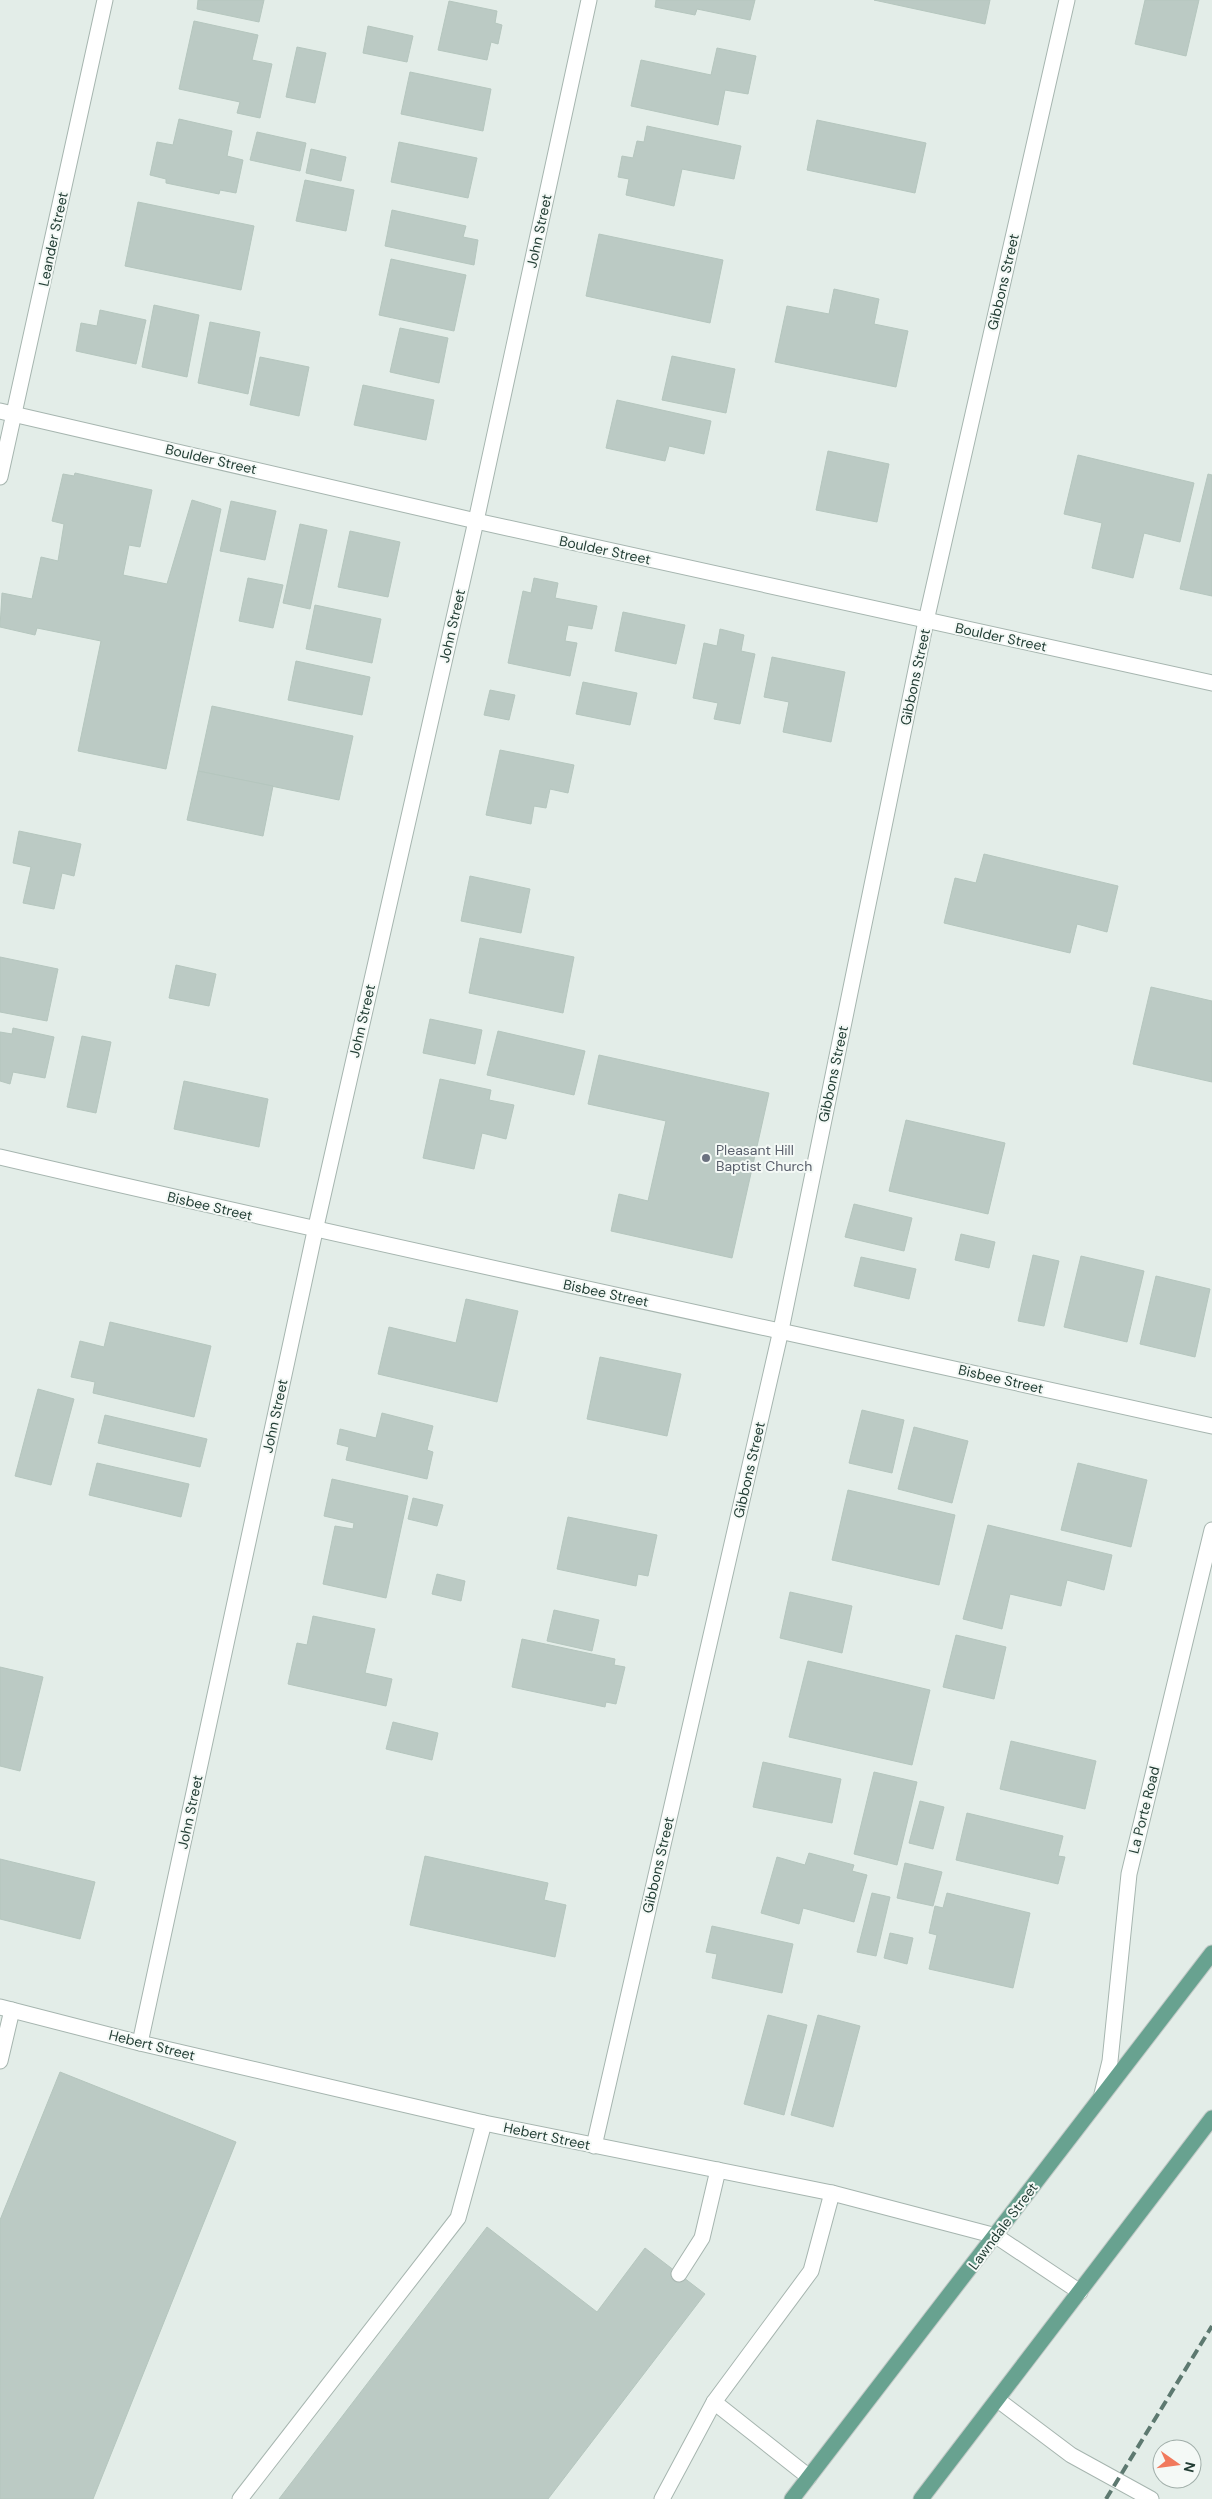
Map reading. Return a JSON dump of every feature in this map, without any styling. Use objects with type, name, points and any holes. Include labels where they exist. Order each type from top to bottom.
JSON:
[{"type":"main road","name":"Lawndale Street","points":[[792,2499],[1212,1953]]},
{"type":"main road","points":[[921,2499],[1212,2118]]},
{"type":"street","name":"Leander Street","points":[[0,477],[7,412],[105,0]]},
{"type":"street","name":"John Street","points":[[140,2043],[314,1231],[476,521],[589,0]]},
{"type":"street","name":"Gibbons Street","points":[[594,2146],[781,1330],[926,621],[1067,0]]},
{"type":"street","name":"Boulder Street","points":[[7,412],[476,521],[1212,683]]},
{"type":"street","name":"Bisbee Street","points":[[0,1157],[314,1231],[781,1330],[1212,1426]]},
{"type":"street","name":"La Porte Road","points":[[1102,2094],[1110,2061],[1129,1874],[1212,1530]]},
{"type":"street","name":"Hebert Street","points":[[6,2009],[140,2043],[484,2123],[832,2193],[996,2236],[1080,2292]]},
{"type":"street","points":[[0,2061],[6,2009]]},
{"type":"street","points":[[240,2499],[458,2218],[484,2123]]},
{"type":"street","points":[[679,2274],[702,2238],[718,2170]]},
{"type":"street","points":[[662,2499],[714,2402],[811,2272],[832,2193]]},
{"type":"street","points":[[998,2400],[1071,2455],[1151,2499]]},
{"type":"street","points":[[714,2402],[809,2477]]},
{"type":"building","points":[[198,0],[264,0],[259,22],[197,9]]},
{"type":"building","points":[[656,0],[755,0],[750,20],[697,9],[695,15],[655,7]]},
{"type":"building","points":[[874,0],[990,0],[985,24]]},
{"type":"building","points":[[1145,0],[1199,0],[1186,56],[1135,44]]},
{"type":"building","points":[[449,1],[497,11],[495,23],[502,25],[498,44],[491,42],[487,60],[438,50]]},
{"type":"building","points":[[194,21],[258,35],[252,60],[272,64],[260,118],[237,113],[240,102],[179,89]]},
{"type":"building","points":[[368,26],[413,36],[407,62],[363,53]]},
{"type":"building","points":[[297,47],[326,53],[315,103],[286,97]]},
{"type":"building","points":[[717,48],[756,56],[748,94],[725,90],[718,125],[631,106],[641,60],[711,75]]},
{"type":"building","points":[[410,72],[491,89],[483,131],[401,114]]},
{"type":"building","points":[[179,119],[232,131],[227,156],[243,160],[236,193],[220,190],[219,194],[166,183],[166,179],[150,175],[157,142],[173,145]]},
{"type":"building","points":[[817,120],[926,143],[915,193],[807,170]]},
{"type":"building","points":[[647,126],[741,146],[734,179],[682,169],[674,206],[626,195],[629,179],[618,177],[622,156],[633,158],[637,141],[644,142]]},
{"type":"building","points":[[257,132],[306,143],[300,171],[250,160]]},
{"type":"building","points":[[399,142],[477,158],[468,198],[391,182]]},
{"type":"building","points":[[311,149],[346,157],[341,181],[306,173]]},
{"type":"building","points":[[305,180],[354,190],[346,231],[296,221]]},
{"type":"building","points":[[138,202],[254,226],[241,290],[125,266]]},
{"type":"building","points":[[392,210],[466,226],[463,237],[478,240],[474,265],[385,246]]},
{"type":"building","points":[[599,234],[723,260],[710,323],[586,296]]},
{"type":"building","points":[[391,259],[466,275],[454,331],[379,315]]},
{"type":"building","points":[[834,289],[879,299],[874,324],[908,331],[896,387],[775,362],[787,306],[829,314]]},
{"type":"building","points":[[154,305],[199,315],[187,377],[142,367]]},
{"type":"building","points":[[100,310],[146,320],[136,364],[76,351],[81,323],[97,326]]},
{"type":"building","points":[[210,322],[260,332],[248,394],[198,383]]},
{"type":"building","points":[[400,328],[448,338],[439,383],[390,372]]},
{"type":"building","points":[[672,356],[735,369],[726,413],[662,400]]},
{"type":"building","points":[[260,357],[309,367],[299,416],[250,405]]},
{"type":"building","points":[[363,385],[434,400],[426,440],[354,425]]},
{"type":"building","points":[[617,400],[711,421],[704,454],[669,446],[665,461],[606,448]]},
{"type":"building","points":[[828,451],[889,464],[877,522],[816,510]]},
{"type":"building","points":[[1078,455],[1194,483],[1180,542],[1144,533],[1133,578],[1092,568],[1102,523],[1064,514]]},
{"type":"building","points":[[75,473],[152,490],[140,547],[129,545],[123,575],[167,584],[192,500],[221,509],[166,769],[78,751],[101,641],[37,628],[35,635],[0,627],[2,593],[32,599],[41,557],[58,561],[64,524],[52,521],[63,474],[74,476]]},
{"type":"building","points":[[1208,474],[1212,475],[1212,596],[1180,589]]},
{"type":"building","points":[[231,501],[276,511],[265,560],[220,551]]},
{"type":"building","points":[[300,524],[327,530],[310,609],[283,603]]},
{"type":"building","points":[[350,531],[400,542],[388,597],[338,587]]},
{"type":"building","points":[[248,578],[283,585],[273,628],[239,621]]},
{"type":"building","points":[[534,578],[558,583],[555,598],[597,606],[592,629],[568,625],[565,641],[577,643],[570,676],[508,663],[523,591],[531,593]]},
{"type":"building","points":[[315,605],[381,619],[372,663],[306,649]]},
{"type":"building","points":[[623,612],[685,625],[676,664],[615,651]]},
{"type":"building","points":[[720,629],[744,635],[741,651],[755,654],[740,724],[714,719],[718,703],[693,698],[704,643],[717,646]]},
{"type":"building","points":[[772,657],[845,672],[831,742],[783,732],[789,702],[764,697]]},
{"type":"building","points":[[296,661],[370,677],[362,715],[288,700]]},
{"type":"building","points":[[583,682],[637,693],[630,725],[576,714]]},
{"type":"building","points":[[490,690],[515,695],[509,720],[484,715]]},
{"type":"building","points":[[212,706],[353,736],[339,800],[198,771]]},
{"type":"building","points":[[500,750],[574,765],[568,793],[550,789],[546,808],[534,806],[531,824],[486,815]]},
{"type":"building","points":[[198,771],[273,786],[263,836],[187,820]]},
{"type":"building","points":[[19,831],[81,844],[74,876],[62,873],[54,909],[23,903],[31,867],[13,863]]},
{"type":"building","points":[[984,854],[1118,886],[1107,932],[1077,924],[1070,953],[944,923],[955,878],[976,883]]},
{"type":"building","points":[[470,876],[530,889],[521,933],[461,921]]},
{"type":"building","points":[[480,938],[574,957],[563,1013],[469,993]]},
{"type":"building","points":[[0,957],[58,969],[47,1021],[0,1012]]},
{"type":"building","points":[[176,965],[216,974],[209,1006],[169,998]]},
{"type":"building","points":[[1151,987],[1212,1001],[1212,1082],[1133,1064]]},
{"type":"building","points":[[430,1019],[482,1030],[475,1064],[423,1053]]},
{"type":"building","points":[[13,1028],[54,1037],[45,1078],[13,1072],[10,1084],[0,1081],[0,1032],[12,1034]]},
{"type":"building","points":[[498,1031],[585,1051],[574,1095],[487,1075]]},
{"type":"building","points":[[82,1036],[111,1042],[96,1113],[67,1107]]},
{"type":"building","name":"Pleasant Hill Baptist Church","points":[[599,1055],[769,1093],[732,1258],[611,1231],[619,1194],[648,1201],[666,1121],[588,1104]]},
{"type":"building","points":[[440,1079],[491,1090],[489,1100],[514,1105],[506,1139],[482,1133],[474,1169],[423,1158]]},
{"type":"building","points":[[184,1081],[268,1099],[259,1147],[174,1129]]},
{"type":"building","points":[[906,1120],[1005,1143],[988,1214],[889,1191]]},
{"type":"building","points":[[854,1204],[912,1218],[904,1251],[845,1237]]},
{"type":"building","points":[[961,1234],[995,1242],[989,1268],[955,1260]]},
{"type":"building","points":[[1033,1255],[1059,1261],[1044,1326],[1018,1321]]},
{"type":"building","points":[[1081,1256],[1144,1271],[1127,1342],[1064,1327]]},
{"type":"building","points":[[861,1257],[916,1269],[909,1299],[854,1286]]},
{"type":"building","points":[[1156,1276],[1210,1289],[1195,1357],[1140,1344]]},
{"type":"building","points":[[466,1299],[518,1311],[497,1402],[378,1374],[389,1327],[456,1343]]},
{"type":"building","points":[[110,1322],[211,1346],[194,1417],[93,1393],[95,1382],[71,1377],[80,1341],[104,1347]]},
{"type":"building","points":[[600,1357],[681,1374],[667,1436],[587,1419]]},
{"type":"building","points":[[38,1389],[74,1399],[51,1485],[15,1476]]},
{"type":"building","points":[[862,1410],[904,1420],[892,1473],[849,1463]]},
{"type":"building","points":[[382,1413],[433,1426],[427,1450],[433,1452],[427,1479],[346,1460],[349,1447],[337,1444],[340,1429],[376,1438]]},
{"type":"building","points":[[105,1415],[207,1439],[200,1467],[98,1443]]},
{"type":"building","points":[[914,1427],[968,1441],[952,1503],[898,1489]]},
{"type":"building","points":[[97,1463],[189,1484],[181,1517],[89,1495]]},
{"type":"building","points":[[1078,1463],[1147,1480],[1131,1547],[1061,1530]]},
{"type":"building","points":[[332,1479],[408,1496],[386,1598],[323,1584],[335,1526],[353,1529],[354,1523],[324,1516]]},
{"type":"building","points":[[848,1490],[955,1515],[939,1585],[832,1560]]},
{"type":"building","points":[[413,1498],[443,1505],[437,1526],[408,1519]]},
{"type":"building","points":[[568,1517],[657,1535],[648,1576],[638,1574],[636,1586],[557,1569]]},
{"type":"building","points":[[988,1525],[1112,1555],[1104,1590],[1067,1580],[1061,1606],[1010,1594],[1002,1629],[963,1619]]},
{"type":"building","points":[[437,1574],[465,1581],[461,1601],[432,1594]]},
{"type":"building","points":[[790,1592],[852,1606],[842,1653],[780,1638]]},
{"type":"building","points":[[554,1610],[599,1620],[592,1651],[547,1641]]},
{"type":"building","points":[[313,1616],[375,1629],[365,1673],[392,1679],[386,1706],[288,1684],[297,1643],[307,1645]]},
{"type":"building","points":[[956,1635],[1006,1647],[994,1699],[943,1687]]},
{"type":"building","points":[[522,1639],[615,1659],[614,1665],[625,1667],[616,1704],[606,1702],[605,1707],[512,1687]]},
{"type":"building","points":[[808,1661],[930,1690],[912,1765],[789,1737]]},
{"type":"building","points":[[0,1667],[43,1677],[20,1771],[0,1766]]},
{"type":"building","points":[[393,1722],[438,1733],[432,1760],[386,1749]]},
{"type":"building","points":[[1011,1741],[1096,1761],[1085,1809],[1000,1789]]},
{"type":"building","points":[[763,1762],[841,1779],[832,1823],[753,1807]]},
{"type":"building","points":[[874,1772],[917,1782],[897,1865],[854,1854]]},
{"type":"building","points":[[920,1801],[944,1807],[933,1849],[909,1843]]},
{"type":"building","points":[[967,1813],[1063,1836],[1058,1856],[1065,1857],[1058,1884],[956,1860]]},
{"type":"building","points":[[809,1853],[854,1865],[852,1871],[867,1875],[854,1922],[803,1908],[799,1924],[761,1913],[777,1857],[805,1865]]},
{"type":"building","points":[[425,1856],[548,1883],[544,1900],[566,1905],[555,1957],[410,1925]]},
{"type":"building","points":[[0,1859],[95,1882],[80,1939],[0,1919]]},
{"type":"building","points":[[905,1863],[942,1872],[933,1906],[897,1898]]},
{"type":"building","points":[[872,1893],[890,1897],[876,1956],[857,1952]]},
{"type":"building","points":[[947,1893],[1030,1913],[1013,1988],[929,1969],[937,1935],[929,1933],[935,1906],[943,1908]]},
{"type":"building","points":[[712,1926],[793,1944],[782,1993],[712,1978],[717,1954],[706,1952]]},
{"type":"building","points":[[890,1933],[913,1938],[907,1964],[884,1958]]},
{"type":"building","points":[[768,2015],[807,2025],[784,2115],[744,2104]]},
{"type":"building","points":[[818,2015],[860,2026],[833,2127],[791,2115]]},
{"type":"building","points":[[60,2072],[236,2142],[93,2499],[0,2499],[0,2220]]},
{"type":"building","points":[[487,2227],[597,2312],[645,2248],[705,2294],[548,2499],[279,2499]]},
{"type":"railway","points":[[1106,2499],[1212,2326]]},
{"type":"place","name":"Pleasant Hill Baptist Church","points":[[706,1158]]}]
